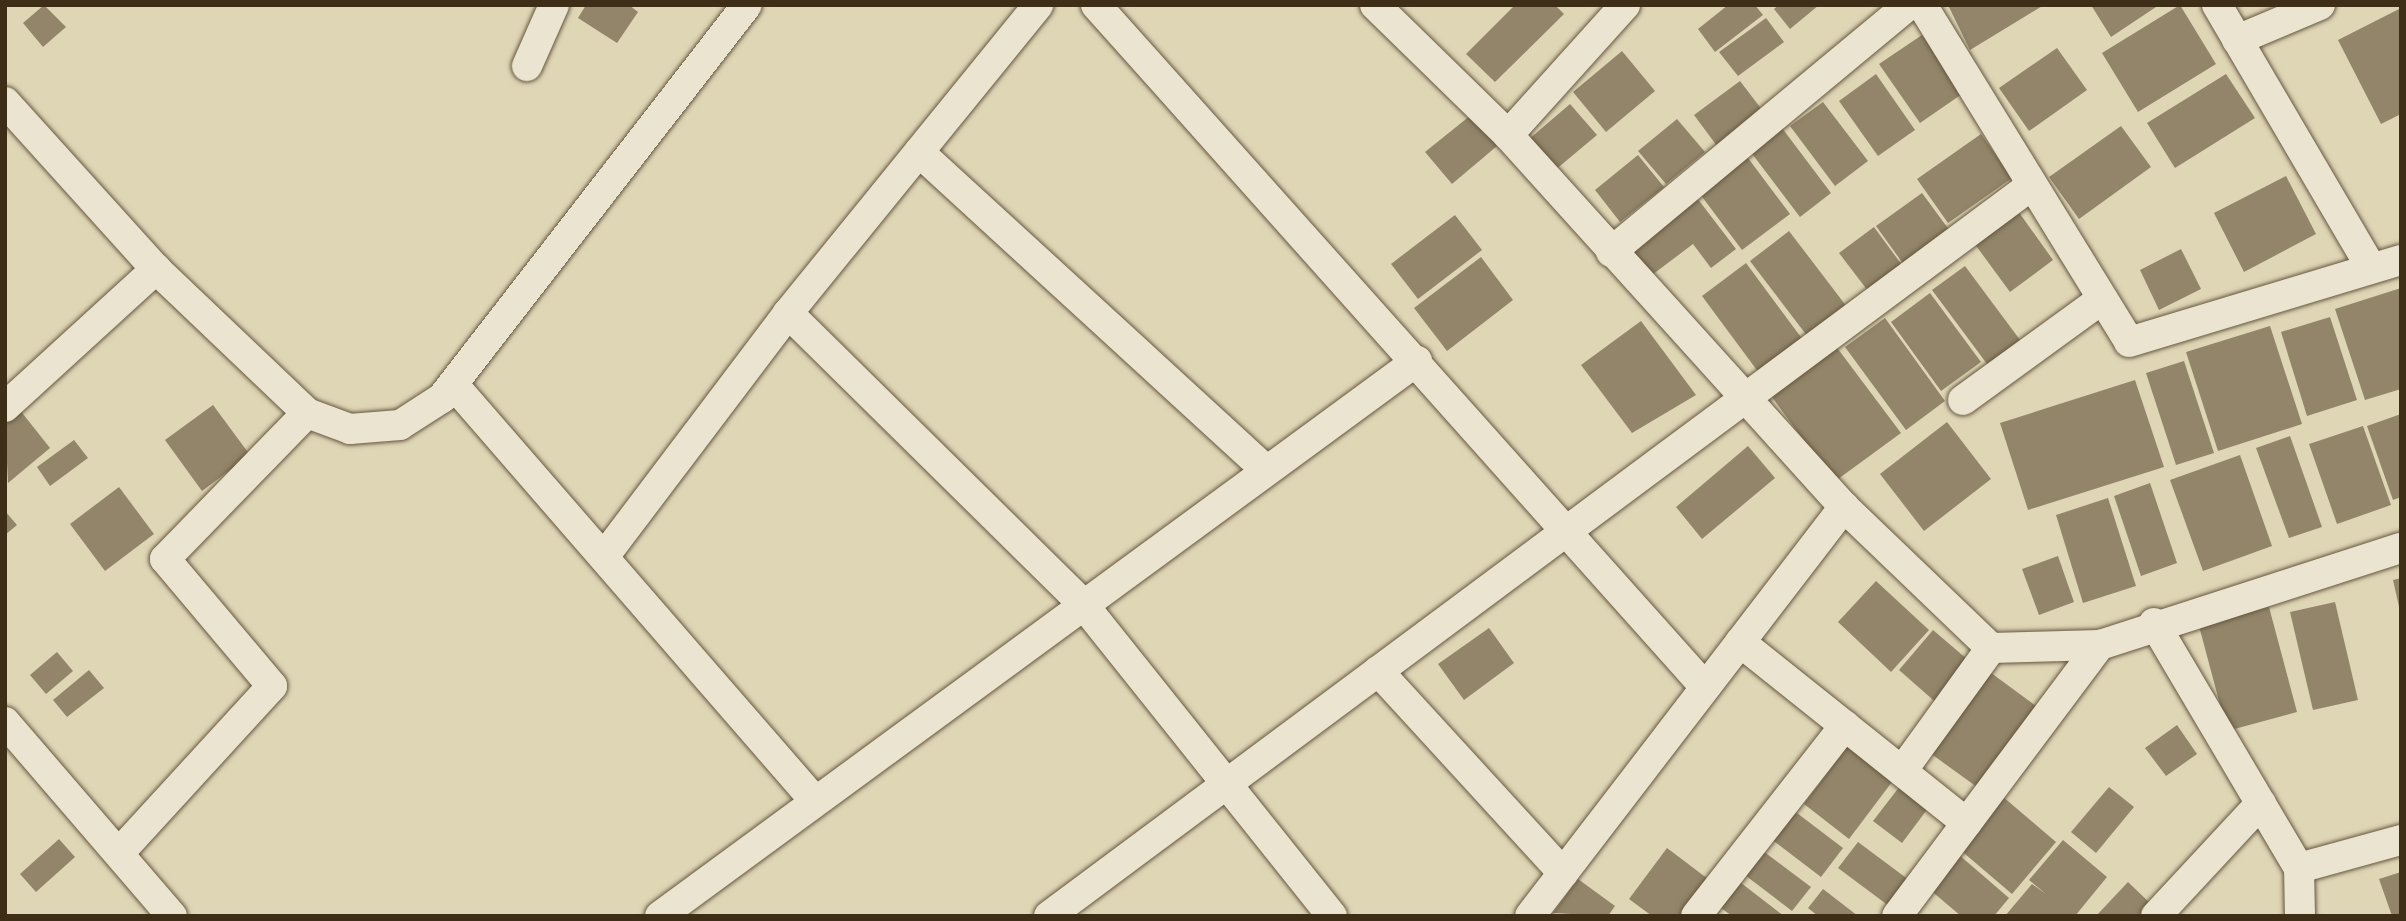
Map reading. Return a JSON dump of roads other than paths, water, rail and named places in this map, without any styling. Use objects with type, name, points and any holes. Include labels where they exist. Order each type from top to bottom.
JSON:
[{"type":"street","points":[[527,66],[554,5]]},
{"type":"street","points":[[5,102],[156,269],[307,413],[350,429],[400,425],[453,384],[747,5]]},
{"type":"street","points":[[607,554],[788,313],[1038,5]]},
{"type":"street","points":[[1096,5],[1706,687]]},
{"type":"street","points":[[1375,5],[1507,135],[1743,399],[1844,507],[1991,648],[2100,645],[2154,624],[2401,548]]},
{"type":"street","points":[[1507,135],[1625,5]]},
{"type":"street","points":[[1611,251],[1909,5]]},
{"type":"street","points":[[1922,5],[2129,342],[2401,260]]},
{"type":"street","points":[[2217,5],[2371,268]]},
{"type":"street","points":[[2237,40],[2320,5]]},
{"type":"street","points":[[919,152],[1266,470]]},
{"type":"street","points":[[1049,916],[2032,185]]},
{"type":"street","points":[[5,407],[156,269]]},
{"type":"street","points":[[1963,400],[2102,299]]},
{"type":"street","points":[[788,313],[1083,604],[1332,916]]},
{"type":"street","points":[[660,916],[1417,361]]},
{"type":"street","points":[[453,384],[607,554],[815,801]]},
{"type":"street","points":[[120,852],[272,686],[165,559],[307,413]]},
{"type":"street","points":[[1530,916],[1844,507]]},
{"type":"street","points":[[2154,624],[2299,868],[2300,916]]},
{"type":"street","points":[[1740,642],[1967,823]]},
{"type":"street","points":[[1897,916],[2100,645]]},
{"type":"street","points":[[1902,771],[1991,648]]},
{"type":"street","points":[[1378,671],[1563,873]]},
{"type":"street","points":[[5,722],[120,852],[172,916]]},
{"type":"street","points":[[1696,916],[1845,725]]},
{"type":"street","points":[[2156,916],[2261,803]]},
{"type":"street","points":[[2299,868],[2401,840]]}]
